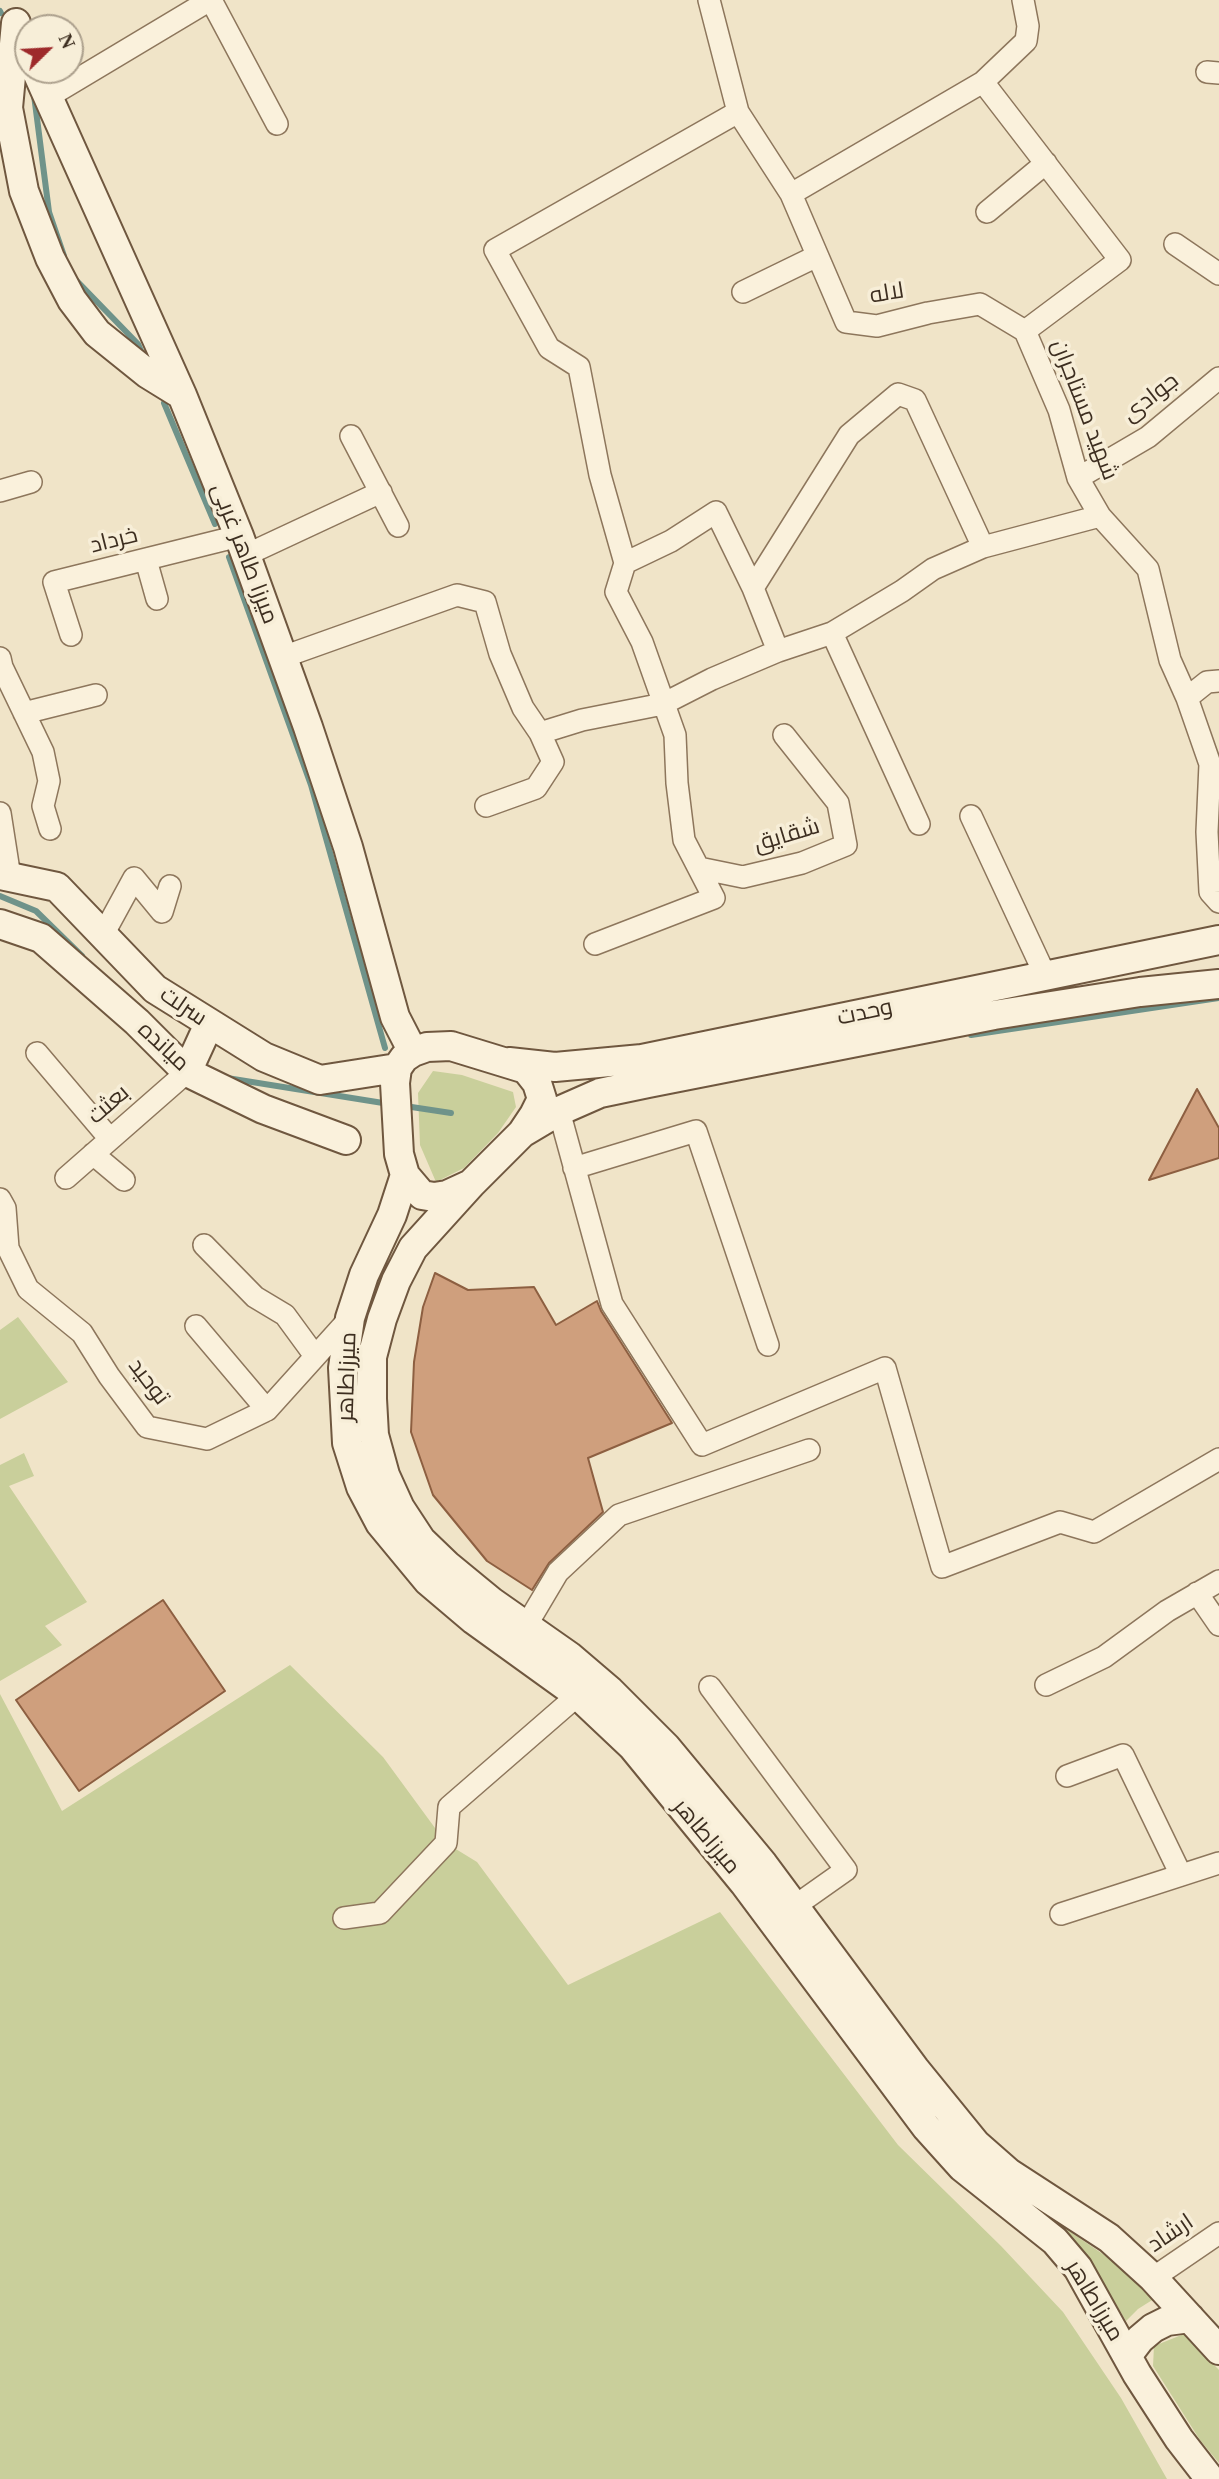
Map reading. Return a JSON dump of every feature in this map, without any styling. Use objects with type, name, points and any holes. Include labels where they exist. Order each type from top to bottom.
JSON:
[{"type":"main road","points":[[11,11],[8,153],[50,258],[72,300],[97,333],[148,374],[182,395]]},
{"type":"main road","name":"میرزا طاهر غربی","points":[[42,84],[182,395],[242,546],[348,847],[405,1060]]},
{"type":"main road","name":"سرلت","points":[[5,876],[57,887],[155,989],[264,1057],[315,1097]]},
{"type":"main road","name":"میانده","points":[[0,924],[41,938],[190,1065],[263,1109],[315,1097],[346,1140]]},
{"type":"main road","name":"وحدت","points":[[509,1062],[555,1067],[642,1059],[1219,940]]},
{"type":"main road","name":"وحدت","points":[[522,1133],[559,1111],[600,1093],[994,1015],[1140,992],[1219,984]]},
{"type":"main road","points":[[190,1065],[209,1024]]},
{"type":"main road","points":[[315,1097],[405,1060],[427,1048],[450,1046],[526,1069],[537,1083],[542,1099],[522,1133],[471,1184],[447,1195],[422,1195],[405,1175],[399,1154],[395,1083],[405,1060]]},
{"type":"main road","name":"میرزاطاهر","points":[[405,1175],[392,1215],[364,1275],[350,1318],[343,1367],[347,1443],[361,1487],[380,1523],[428,1581],[474,1620],[578,1695],[632,1746],[744,1883],[926,2127],[962,2167],[1055,2241],[1078,2268],[1126,2356],[1179,2439],[1210,2479]]},
{"type":"main road","name":"میرزاطاهر","points":[[471,1184],[413,1248],[396,1281],[372,1357],[374,1434],[390,1486],[400,1508],[421,1539],[447,1565],[483,1595],[569,1656],[645,1724],[694,1779],[794,1906],[915,2069],[976,2144],[1009,2173],[1109,2238],[1153,2278],[1219,2350]]},
{"type":"main road","points":[[1126,2356],[1153,2328],[1167,2321],[1190,2318]]},
{"type":"street","points":[[48,97],[210,0],[277,124]]},
{"type":"street","name":"لاله","points":[[709,0],[738,111],[790,194],[846,322],[877,326],[980,304],[1026,331]]},
{"type":"street","points":[[790,194],[983,82],[1026,41],[1028,26],[1023,0]]},
{"type":"street","name":"شهید مستاجران","points":[[983,82],[1121,260],[1026,331],[1059,410],[1078,478],[1100,516],[1148,569],[1170,660],[1187,698],[1210,764],[1207,832],[1210,892],[1219,902]]},
{"type":"street","points":[[594,944],[714,898],[684,840],[677,783],[675,735],[642,642],[616,592],[625,563],[600,475],[579,367],[549,348],[495,250],[738,111]]},
{"type":"street","points":[[987,212],[1046,163]]},
{"type":"street","points":[[1175,244],[1219,274]]},
{"type":"street","points":[[743,292],[817,256]]},
{"type":"street","name":"جوادی","points":[[1078,478],[1148,437],[1219,378]]},
{"type":"street","points":[[752,588],[849,435],[898,394],[915,400],[983,547]]},
{"type":"street","points":[[351,436],[398,526]]},
{"type":"street","points":[[0,491],[31,482]]},
{"type":"street","name":"خرداد","points":[[71,635],[54,582],[146,559],[242,546],[381,492]]},
{"type":"street","points":[[625,563],[671,541],[716,512],[778,651]]},
{"type":"street","points":[[540,733],[582,720],[663,704],[712,679],[778,651],[832,633],[933,569],[983,547],[1100,516]]},
{"type":"street","points":[[146,559],[157,599]]},
{"type":"street","points":[[283,657],[457,595],[485,603],[500,654],[523,708],[540,733],[553,762],[536,788],[486,806]]},
{"type":"street","points":[[832,633],[919,824]]},
{"type":"street","points":[[0,658],[43,752],[49,781],[43,806],[50,829]]},
{"type":"street","points":[[1187,698],[1207,682],[1219,681]]},
{"type":"street","points":[[24,713],[96,695]]},
{"type":"street","name":"شقایق","points":[[699,868],[743,877],[802,863],[846,845],[838,803],[784,735]]},
{"type":"street","points":[[0,813],[5,876]]},
{"type":"street","points":[[971,816],[1046,977]]},
{"type":"street","points":[[104,933],[134,878],[162,912],[170,886]]},
{"type":"street","points":[[37,1053],[110,1139]]},
{"type":"street","name":"بعثت","points":[[66,1178],[190,1065]]},
{"type":"street","points":[[559,1111],[612,1304],[702,1445],[885,1368],[942,1567],[1060,1522],[1094,1532],[1219,1459]]},
{"type":"street","points":[[574,1168],[696,1131],[768,1345]]},
{"type":"street","points":[[93,1154],[124,1180]]},
{"type":"street","name":"توحید","points":[[2,1206],[8,1248],[28,1289],[82,1333],[109,1376],[147,1427],[207,1439],[267,1410],[350,1318]]},
{"type":"street","points":[[204,1245],[255,1297],[285,1314],[315,1356]]},
{"type":"street","points":[[196,1326],[267,1410]]},
{"type":"street","points":[[526,1626],[558,1572],[620,1515],[810,1450]]},
{"type":"street","points":[[1046,1685],[1104,1657],[1167,1611],[1219,1581]]},
{"type":"street","points":[[1197,1593],[1219,1625]]},
{"type":"street","points":[[710,1687],[846,1870],[794,1906]]},
{"type":"street","points":[[344,1918],[380,1913],[446,1843],[449,1807],[578,1695]]},
{"type":"street","points":[[1067,1776],[1123,1755],[1181,1875]]},
{"type":"street","points":[[1061,1914],[1219,1863]]},
{"type":"street","name":"ارشاد","points":[[1153,2278],[1219,2233]]},
{"type":"green space","points":[[433,1071],[462,1075],[513,1092],[516,1107],[498,1133],[464,1168],[436,1182],[420,1145],[418,1093]]},
{"type":"green space","points":[[18,1317],[68,1382],[0,1419],[0,1330]]},
{"type":"green space","points":[[24,1453],[34,1476],[9,1486],[87,1602],[45,1626],[62,1645],[0,1681],[0,1465]]},
{"type":"green space","points":[[290,1665],[383,1757],[446,1843],[477,1862],[568,1985],[720,1912],[898,2145],[1001,2246],[1063,2312],[1121,2398],[1167,2479],[0,2479],[0,1694],[62,1811]]},
{"type":"green space","points":[[1040,2211],[1129,2272],[1157,2297],[1138,2309],[1126,2321],[1085,2260]]},
{"type":"green space","points":[[1184,2334],[1219,2370],[1219,2463],[1200,2440],[1153,2366],[1154,2346]]},
{"type":"building","points":[[1197,1089],[1219,1128],[1219,1158],[1149,1180]]},
{"type":"building","points":[[435,1273],[468,1290],[534,1287],[556,1325],[597,1301],[672,1423],[588,1458],[603,1512],[549,1563],[532,1590],[487,1561],[433,1495],[411,1432],[414,1362],[423,1307]]},
{"type":"building","points":[[163,1600],[225,1691],[79,1791],[16,1700]]},
{"type":"waterway","points":[[34,95],[49,212],[64,256]]},
{"type":"waterway","points":[[74,278],[138,344],[141,351]]},
{"type":"waterway","points":[[164,403],[215,524]]},
{"type":"waterway","points":[[229,557],[311,785],[385,1048]]},
{"type":"waterway","points":[[0,896],[36,911],[82,956]]},
{"type":"waterway","points":[[971,1035],[1219,998]]},
{"type":"waterway","points":[[227,1078],[383,1103]]},
{"type":"waterway","points":[[405,1106],[451,1113]]}]
